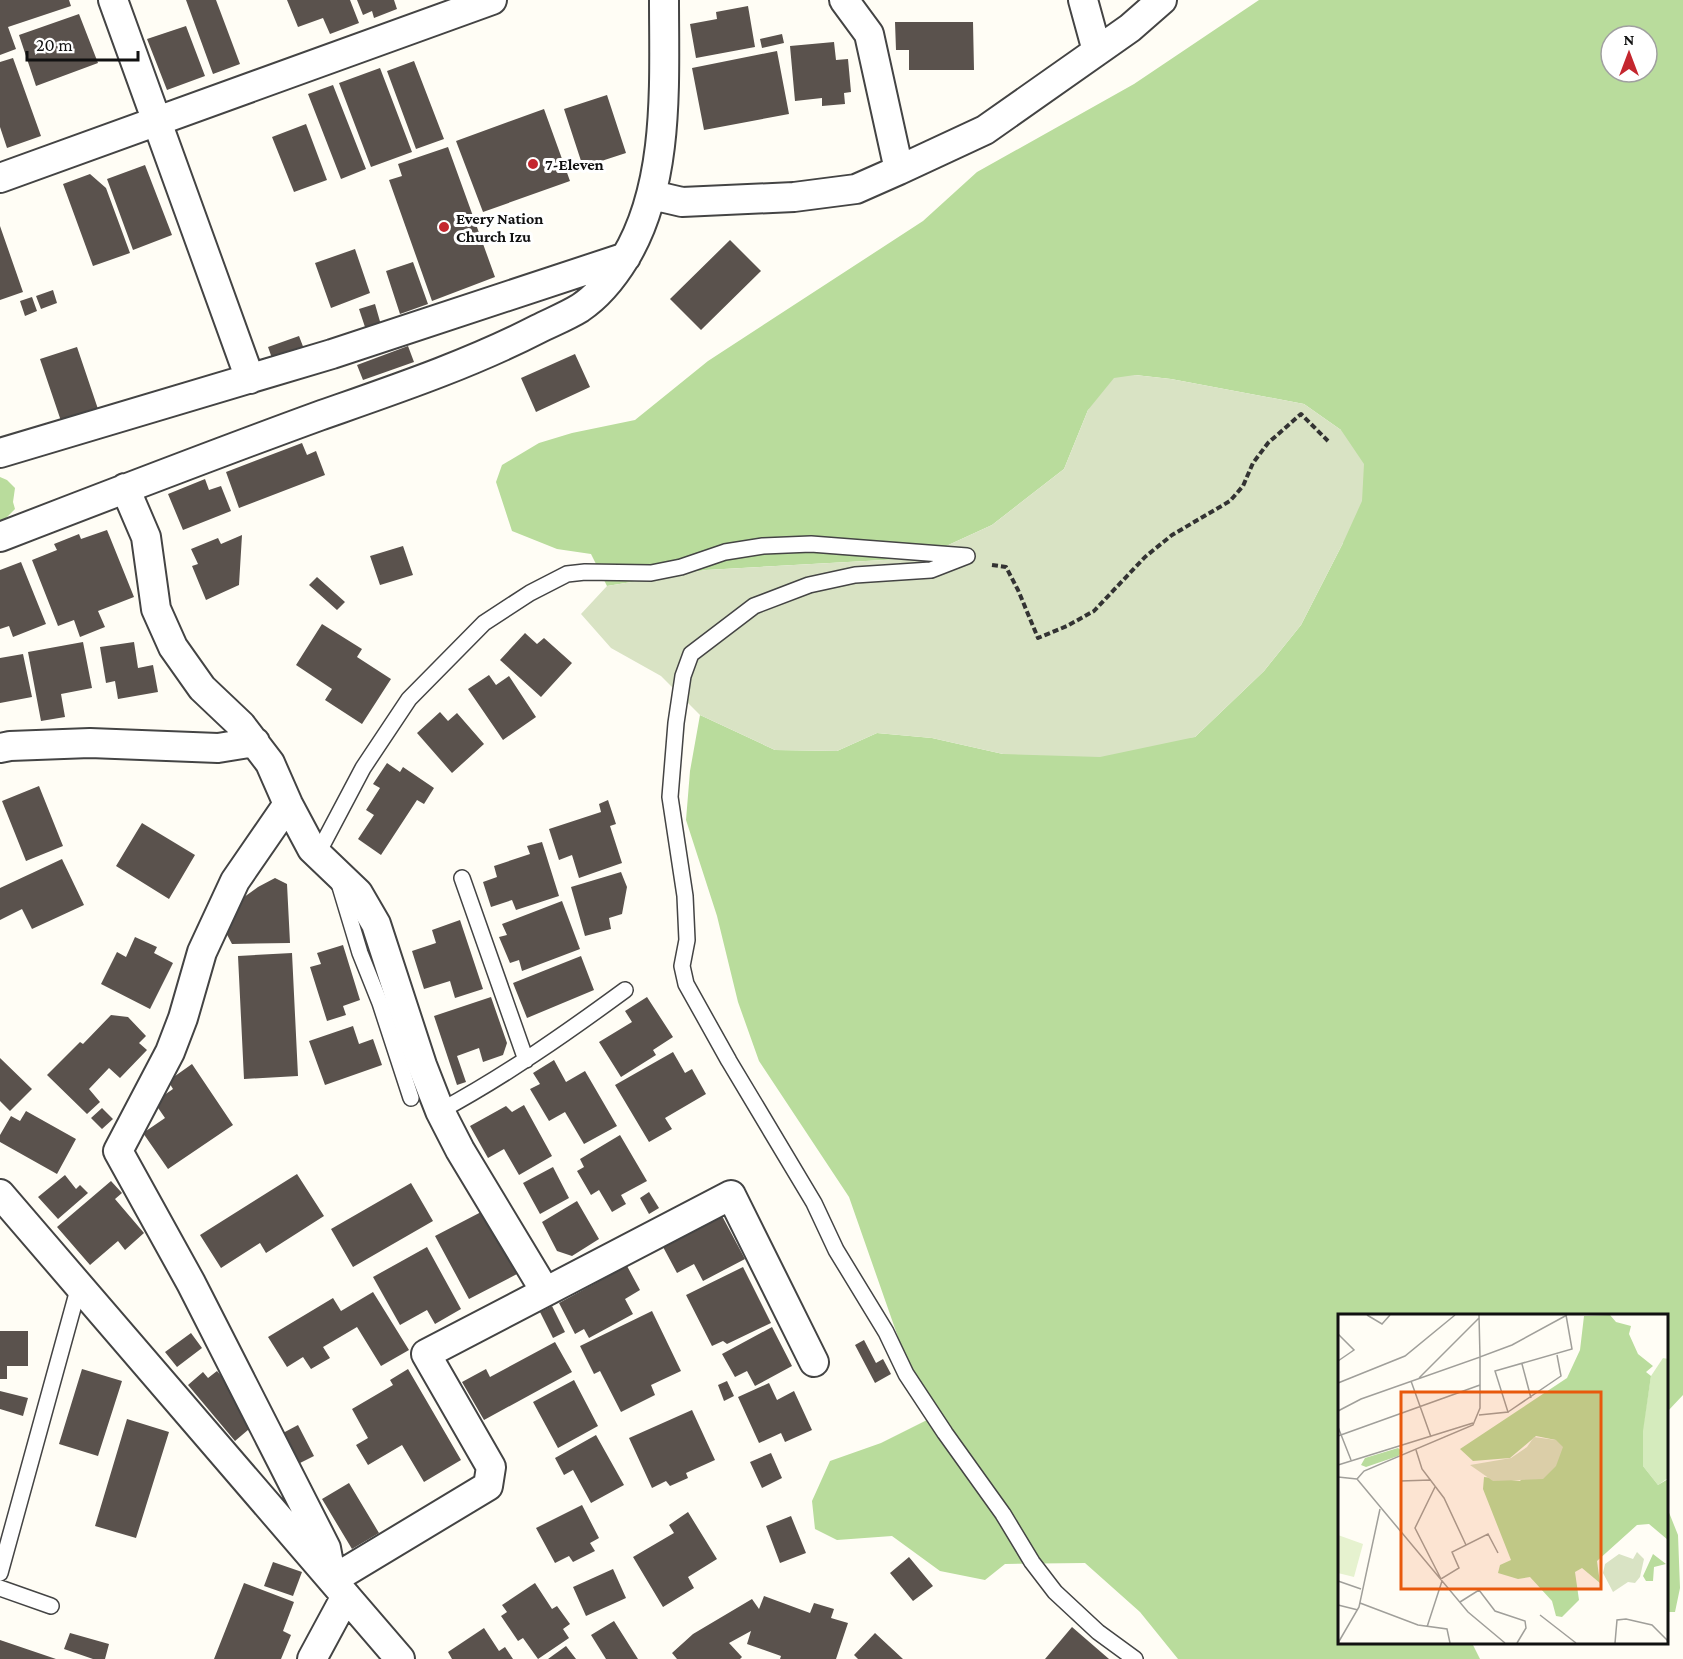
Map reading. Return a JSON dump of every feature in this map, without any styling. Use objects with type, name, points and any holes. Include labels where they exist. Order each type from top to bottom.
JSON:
[{"type":"street","points":[[113,0],[250,379]]},
{"type":"street","points":[[0,178],[492,0]]},
{"type":"street","points":[[0,537],[125,488],[452,369],[582,307],[607,284],[626,257],[652,195],[661,140],[663,109],[664,0]]},
{"type":"street","points":[[844,0],[869,34],[898,170]]},
{"type":"street","points":[[1083,0],[1097,51]]},
{"type":"street","points":[[652,195],[682,202],[794,197],[856,189],[985,130],[1130,28],[1162,0]]},
{"type":"street","points":[[0,453],[354,347],[626,257]]},
{"type":"street","points":[[125,488],[146,537],[156,609],[173,647],[202,688],[242,725],[270,763],[288,804],[312,849],[358,893],[375,924],[422,1065],[440,1111],[460,1150],[545,1291]]},
{"type":"street","points":[[0,748],[90,743],[218,748],[255,742]]},
{"type":"street","points":[[288,804],[235,881],[202,952],[183,1018],[170,1052],[118,1151],[191,1283],[326,1548],[339,1588]]},
{"type":"street","points":[[0,1194],[400,1659]]},
{"type":"street","points":[[312,1659],[339,1588],[488,1486],[491,1467],[426,1354],[731,1195],[814,1362]]},
{"type":"lane","points":[[411,1098],[380,1003],[326,863],[363,768],[408,699],[484,623],[530,593],[567,574],[651,573],[681,567],[725,552],[763,546],[811,544],[967,556],[931,570],[855,575],[809,585],[754,606],[691,654],[683,676],[670,797],[685,896],[687,940],[682,966],[686,984],[729,1061],[814,1203],[836,1250],[886,1332],[906,1374],[938,1424],[1003,1514],[1032,1562],[1055,1592],[1098,1632],[1135,1659]]},
{"type":"lane","points":[[462,878],[526,1060]]},
{"type":"lane","points":[[440,1111],[488,1086],[625,990]]},
{"type":"lane","points":[[0,1573],[80,1286]]},
{"type":"lane","points":[[0,1588],[51,1606]]},
{"type":"path","points":[[956,560],[1006,567],[1038,638],[1067,627],[1094,611],[1145,557],[1172,535],[1230,501],[1243,486],[1254,463],[1268,443],[1301,414],[1328,441]]},
{"type":"green space","points":[[1259,0],[1683,0],[1683,1395],[1668,1411],[1668,1314],[1338,1314],[1338,1644],[1472,1644],[1480,1659],[1178,1659],[1140,1612],[1085,1563],[1005,1564],[985,1580],[940,1571],[892,1536],[837,1540],[815,1529],[812,1501],[830,1461],[881,1443],[927,1420],[849,1197],[759,1061],[738,1002],[717,916],[686,820],[690,771],[700,715],[775,750],[837,751],[877,733],[932,738],[1003,754],[1195,737],[1264,671],[1301,625],[1343,543],[1341,430],[1304,404],[1171,379],[1135,375],[1088,410],[1064,469],[992,525],[920,558],[706,570],[607,586],[591,554],[557,549],[512,531],[496,482],[502,465],[539,443],[572,433],[635,420],[708,361],[923,221],[977,172],[1134,84]]},
{"type":"green space","points":[[1135,375],[1171,379],[1304,404],[1341,430],[1364,464],[1362,501],[1301,625],[1264,671],[1195,737],[1100,757],[1003,754],[932,738],[877,733],[837,751],[775,750],[700,715],[661,676],[611,648],[581,614],[607,586],[706,570],[920,558],[992,525],[1064,469],[1088,410],[1114,378]]},
{"type":"green space","points":[[0,477],[15,488],[13,502],[15,509],[0,524]]},
{"type":"green space","points":[[1668,1510],[1678,1535],[1680,1588],[1675,1612],[1668,1612]]},
{"type":"building","points":[[0,0],[69,0],[71,6],[8,27],[16,49],[0,55]]},
{"type":"building","points":[[186,0],[216,0],[240,64],[213,74]]},
{"type":"building","points":[[287,0],[350,0],[359,23],[330,34],[323,18],[298,27]]},
{"type":"building","points":[[357,0],[394,0],[397,9],[374,18],[372,11],[363,15]]},
{"type":"building","points":[[748,6],[755,47],[696,58],[690,24],[717,19],[716,12]]},
{"type":"building","points":[[79,14],[98,63],[36,86],[19,35]]},
{"type":"building","points":[[895,22],[973,22],[974,70],[909,70],[909,50],[896,50]]},
{"type":"building","points":[[186,26],[205,76],[167,90],[147,39]]},
{"type":"building","points":[[782,34],[784,43],[762,48],[760,39]]},
{"type":"building","points":[[834,42],[836,60],[848,59],[851,92],[844,93],[845,104],[822,106],[822,98],[795,101],[790,46]]},
{"type":"building","points":[[777,51],[789,114],[704,130],[692,68]]},
{"type":"building","points":[[13,58],[41,136],[7,148],[0,127],[0,62]]},
{"type":"building","points":[[414,61],[444,139],[416,149],[387,71]]},
{"type":"building","points":[[380,68],[412,152],[371,167],[339,83]]},
{"type":"building","points":[[333,85],[366,169],[341,179],[308,94]]},
{"type":"building","points":[[607,95],[626,153],[583,167],[564,109]]},
{"type":"building","points":[[544,109],[570,181],[483,212],[456,141]]},
{"type":"building","points":[[306,124],[327,180],[294,192],[272,137]]},
{"type":"building","points":[[448,147],[495,277],[432,301],[389,180],[402,176],[398,164]]},
{"type":"building","points":[[145,165],[172,235],[133,250],[107,179]]},
{"type":"building","points":[[90,174],[106,188],[130,253],[93,266],[63,184]]},
{"type":"building","points":[[0,226],[23,292],[0,300]]},
{"type":"building","points":[[730,240],[761,271],[701,330],[670,299]]},
{"type":"building","points":[[355,249],[370,293],[331,308],[315,263]]},
{"type":"building","points":[[413,262],[428,304],[400,314],[386,271]]},
{"type":"building","points":[[53,290],[57,303],[41,309],[36,296]]},
{"type":"building","points":[[32,297],[37,311],[25,316],[20,301]]},
{"type":"building","points":[[375,304],[381,325],[366,330],[359,309]]},
{"type":"building","points":[[299,336],[304,349],[273,361],[268,347]]},
{"type":"building","points":[[408,346],[414,362],[363,380],[357,365]]},
{"type":"building","points":[[77,347],[98,409],[61,421],[40,359]]},
{"type":"building","points":[[575,354],[590,387],[536,412],[521,378]]},
{"type":"building","points":[[302,443],[307,455],[316,451],[325,475],[239,508],[226,472]]},
{"type":"building","points":[[205,479],[209,490],[221,486],[231,511],[183,530],[168,494]]},
{"type":"building","points":[[107,530],[134,597],[98,611],[105,627],[80,637],[74,620],[58,626],[32,560],[57,550],[54,544],[79,534],[81,539]]},
{"type":"building","points":[[242,535],[239,585],[206,600],[192,566],[198,564],[191,549],[218,538],[221,544]]},
{"type":"building","points":[[403,546],[413,575],[380,585],[370,556]]},
{"type":"building","points":[[21,562],[46,624],[13,637],[9,626],[0,629],[0,570]]},
{"type":"building","points":[[317,577],[345,602],[337,610],[309,585]]},
{"type":"building","points":[[322,624],[362,649],[357,657],[391,679],[362,724],[325,700],[332,689],[296,665]]},
{"type":"building","points":[[525,633],[537,644],[544,638],[572,663],[541,697],[500,660]]},
{"type":"building","points":[[83,642],[92,688],[61,694],[65,717],[41,721],[28,652]]},
{"type":"building","points":[[134,642],[138,668],[153,665],[158,692],[118,699],[115,681],[106,683],[100,647]]},
{"type":"building","points":[[23,654],[32,697],[0,703],[0,658]]},
{"type":"building","points":[[489,675],[496,685],[509,676],[536,717],[503,740],[468,689]]},
{"type":"building","points":[[440,712],[448,721],[457,713],[484,744],[452,773],[417,733]]},
{"type":"building","points":[[387,763],[400,772],[403,767],[434,788],[424,804],[417,800],[381,855],[358,839],[374,815],[366,810],[380,788],[373,784]]},
{"type":"building","points":[[39,786],[63,846],[26,861],[2,801]]},
{"type":"building","points":[[608,800],[616,824],[610,826],[622,863],[579,878],[572,855],[559,860],[549,829],[601,812],[599,804]]},
{"type":"building","points":[[142,823],[195,855],[169,899],[116,866]]},
{"type":"building","points":[[542,842],[559,896],[516,910],[512,900],[491,907],[483,882],[497,877],[494,866],[530,854],[527,846]]},
{"type":"building","points":[[62,859],[84,905],[32,929],[22,909],[0,920],[0,888]]},
{"type":"building","points":[[621,872],[627,887],[622,914],[609,918],[611,929],[585,936],[571,887]]},
{"type":"building","points":[[275,878],[287,884],[290,943],[232,944],[224,929],[240,900]]},
{"type":"building","points":[[562,901],[580,949],[522,971],[519,960],[510,963],[499,937],[507,935],[502,924]]},
{"type":"building","points":[[460,920],[483,989],[455,998],[450,981],[424,989],[412,951],[436,943],[432,930]]},
{"type":"building","points":[[135,937],[157,947],[154,953],[173,963],[150,1009],[101,984],[117,952],[126,957]]},
{"type":"building","points":[[343,945],[360,1000],[343,1006],[346,1015],[327,1021],[310,967],[321,964],[317,953]]},
{"type":"building","points":[[292,953],[298,1076],[244,1079],[238,956]]},
{"type":"building","points":[[581,956],[594,990],[527,1018],[513,983]]},
{"type":"building","points":[[491,997],[507,1043],[503,1055],[483,1062],[479,1048],[457,1056],[466,1082],[457,1085],[434,1016]]},
{"type":"building","points":[[647,997],[673,1037],[653,1050],[656,1055],[621,1077],[599,1042],[632,1022],[625,1011]]},
{"type":"building","points":[[111,1015],[128,1017],[146,1036],[139,1043],[147,1050],[120,1078],[109,1068],[89,1089],[100,1102],[87,1114],[47,1075],[80,1042],[83,1044]]},
{"type":"building","points":[[353,1026],[359,1044],[373,1039],[382,1065],[325,1085],[309,1041]]},
{"type":"building","points":[[673,1052],[685,1073],[692,1069],[706,1094],[665,1118],[672,1129],[649,1142],[615,1085]]},
{"type":"building","points":[[0,1058],[32,1089],[10,1111],[0,1101]]},
{"type":"building","points":[[554,1060],[566,1082],[585,1071],[617,1126],[584,1144],[565,1112],[549,1121],[530,1089],[540,1084],[533,1073]]},
{"type":"building","points":[[192,1064],[233,1125],[168,1169],[143,1133],[165,1118],[154,1102],[173,1089],[168,1081]]},
{"type":"building","points":[[524,1105],[552,1156],[519,1175],[504,1149],[488,1158],[470,1126],[506,1106],[512,1112]]},
{"type":"building","points":[[102,1108],[113,1119],[102,1129],[91,1118]]},
{"type":"building","points":[[26,1111],[76,1139],[57,1174],[0,1142],[0,1135],[11,1116],[20,1121]]},
{"type":"building","points":[[620,1135],[647,1181],[621,1195],[626,1204],[612,1212],[599,1190],[591,1195],[577,1171],[584,1167],[580,1159]]},
{"type":"building","points":[[553,1167],[569,1198],[540,1214],[523,1183]]},
{"type":"building","points":[[297,1174],[324,1216],[266,1253],[260,1243],[221,1268],[200,1235]]},
{"type":"building","points":[[65,1175],[76,1189],[80,1185],[88,1193],[58,1219],[38,1197]]},
{"type":"building","points":[[111,1181],[122,1193],[115,1199],[144,1233],[125,1250],[118,1241],[90,1265],[57,1227]]},
{"type":"building","points":[[411,1183],[433,1221],[353,1267],[331,1229]]},
{"type":"building","points":[[649,1192],[659,1208],[649,1214],[640,1198]]},
{"type":"building","points":[[577,1201],[599,1239],[572,1256],[557,1251],[542,1222]]},
{"type":"building","points":[[483,1211],[517,1274],[469,1299],[435,1236]]},
{"type":"building","points":[[721,1214],[745,1259],[703,1281],[694,1264],[677,1273],[662,1245]]},
{"type":"building","points":[[427,1247],[461,1309],[435,1324],[427,1310],[400,1325],[373,1277]]},
{"type":"building","points":[[627,1266],[640,1290],[625,1299],[633,1314],[589,1338],[584,1329],[575,1334],[559,1303]]},
{"type":"building","points":[[743,1267],[771,1323],[727,1344],[723,1341],[712,1346],[686,1295]]},
{"type":"building","points":[[373,1292],[409,1350],[381,1366],[357,1327],[323,1347],[330,1358],[311,1369],[303,1357],[287,1367],[268,1337],[333,1298],[341,1311]]},
{"type":"building","points":[[552,1306],[565,1332],[553,1338],[540,1312]]},
{"type":"building","points":[[652,1311],[681,1371],[651,1385],[655,1395],[621,1412],[600,1371],[594,1374],[580,1346]]},
{"type":"building","points":[[772,1327],[792,1366],[755,1386],[747,1371],[735,1377],[722,1354]]},
{"type":"building","points":[[0,1331],[28,1331],[28,1366],[7,1366],[7,1379],[0,1379]]},
{"type":"building","points":[[191,1333],[202,1348],[177,1367],[165,1352]]},
{"type":"building","points":[[864,1340],[876,1363],[883,1359],[891,1374],[875,1383],[855,1345]]},
{"type":"building","points":[[555,1342],[572,1372],[484,1420],[462,1382],[486,1369],[490,1377]]},
{"type":"building","points":[[82,1369],[122,1381],[98,1456],[59,1444]]},
{"type":"building","points":[[408,1369],[461,1460],[424,1482],[402,1445],[368,1465],[356,1445],[368,1438],[352,1409],[393,1385],[390,1380]]},
{"type":"building","points":[[217,1371],[242,1400],[255,1424],[235,1441],[188,1385],[203,1372],[208,1378]]},
{"type":"building","points":[[574,1380],[598,1426],[558,1448],[533,1402]]},
{"type":"building","points":[[727,1381],[734,1396],[724,1401],[718,1385]]},
{"type":"building","points":[[769,1383],[777,1400],[794,1391],[812,1430],[785,1442],[781,1433],[759,1443],[738,1397]]},
{"type":"building","points":[[0,1391],[28,1398],[23,1416],[0,1409]]},
{"type":"building","points":[[692,1410],[715,1460],[686,1473],[688,1478],[670,1486],[666,1481],[652,1488],[629,1438]]},
{"type":"building","points":[[127,1419],[169,1432],[136,1538],[95,1526]]},
{"type":"building","points":[[298,1425],[314,1456],[298,1464],[283,1433]]},
{"type":"building","points":[[596,1435],[624,1485],[591,1503],[573,1470],[564,1475],[555,1458]]},
{"type":"building","points":[[771,1453],[782,1478],[762,1488],[750,1462]]},
{"type":"building","points":[[349,1483],[379,1533],[352,1549],[322,1499]]},
{"type":"building","points":[[582,1505],[599,1538],[590,1543],[595,1551],[573,1562],[569,1556],[555,1563],[536,1528]]},
{"type":"building","points":[[688,1512],[717,1559],[688,1577],[694,1588],[663,1607],[633,1557],[674,1533],[669,1525]]},
{"type":"building","points":[[791,1516],[806,1553],[780,1563],[766,1526]]},
{"type":"building","points":[[909,1557],[933,1586],[913,1601],[890,1573]]},
{"type":"building","points":[[273,1562],[302,1572],[293,1596],[264,1586]]},
{"type":"building","points":[[613,1569],[626,1598],[586,1616],[573,1587]]},
{"type":"building","points":[[244,1583],[294,1602],[283,1631],[291,1635],[281,1659],[214,1659]]},
{"type":"building","points":[[535,1583],[552,1609],[557,1606],[570,1624],[563,1629],[569,1638],[538,1659],[523,1638],[518,1641],[501,1616],[507,1612],[502,1605]]},
{"type":"building","points":[[764,1596],[810,1613],[814,1603],[834,1609],[831,1618],[848,1623],[836,1659],[780,1659],[781,1656],[747,1644],[751,1631],[729,1643],[742,1657],[740,1659],[677,1659],[672,1653],[693,1634],[752,1599],[759,1609]]},
{"type":"building","points":[[614,1621],[638,1659],[606,1659],[591,1635]]},
{"type":"building","points":[[1072,1627],[1109,1659],[1045,1659]]},
{"type":"building","points":[[484,1628],[499,1651],[505,1647],[513,1659],[452,1659],[448,1652]]},
{"type":"building","points":[[70,1633],[109,1644],[105,1659],[93,1659],[64,1649]]},
{"type":"building","points":[[875,1633],[903,1659],[858,1659],[854,1655]]},
{"type":"building","points":[[0,1640],[56,1659],[0,1659]]},
{"type":"building","points":[[566,1646],[576,1659],[548,1659]]},
{"type":"place","name":"7-Eleven","points":[[533,164]]},
{"type":"place","name":"Every Nation Church Izu","points":[[444,227]]}]
